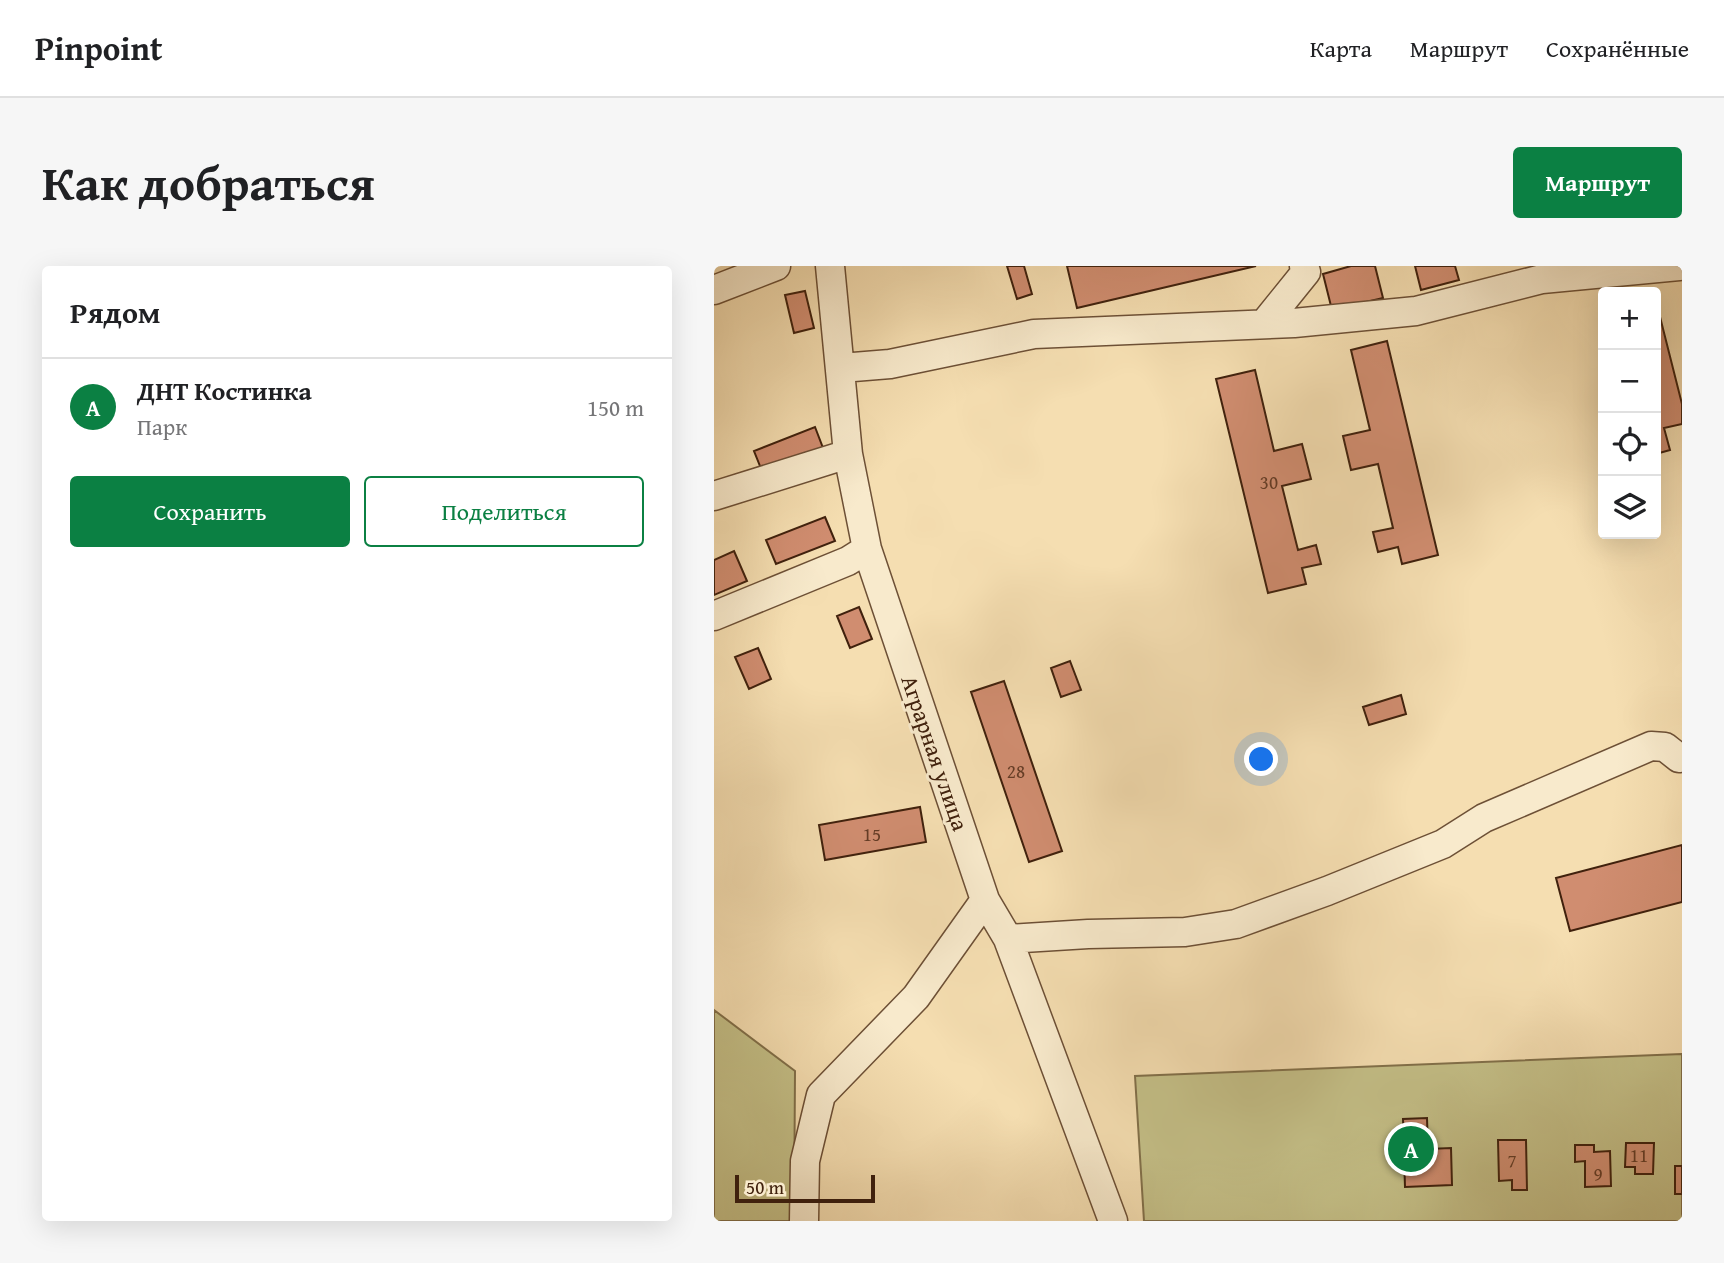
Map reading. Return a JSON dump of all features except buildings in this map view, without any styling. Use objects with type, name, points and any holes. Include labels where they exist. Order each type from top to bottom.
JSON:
[{"type":"street","points":[[714,289],[776,266]]},
{"type":"street","name":"Аграрная улица","points":[[830,266],[848,454],[867,549],[985,900],[1008,939],[1113,1221]]},
{"type":"street","points":[[1264,324],[1306,272],[1304,266]]},
{"type":"street","points":[[841,368],[890,364],[1034,334],[1264,324],[1416,311],[1542,279],[1679,266]]},
{"type":"street","points":[[714,496],[848,454]]},
{"type":"street","points":[[714,616],[848,561],[867,549]]},
{"type":"street","points":[[1008,939],[1185,932],[1236,924],[1443,845],[1484,818],[1651,746],[1665,747],[1679,758]]},
{"type":"street","points":[[804,1221],[805,1161],[821,1095],[916,997],[985,900]]},
{"type":"shaded area","points":[[714,1010],[795,1071],[794,1221],[714,1221]]},
{"type":"shaded area","points":[[1682,1054],[1682,1221],[1144,1221],[1135,1076]]},
{"type":"place","name":"ДНТ Костинка","points":[[1411,1149]]}]
